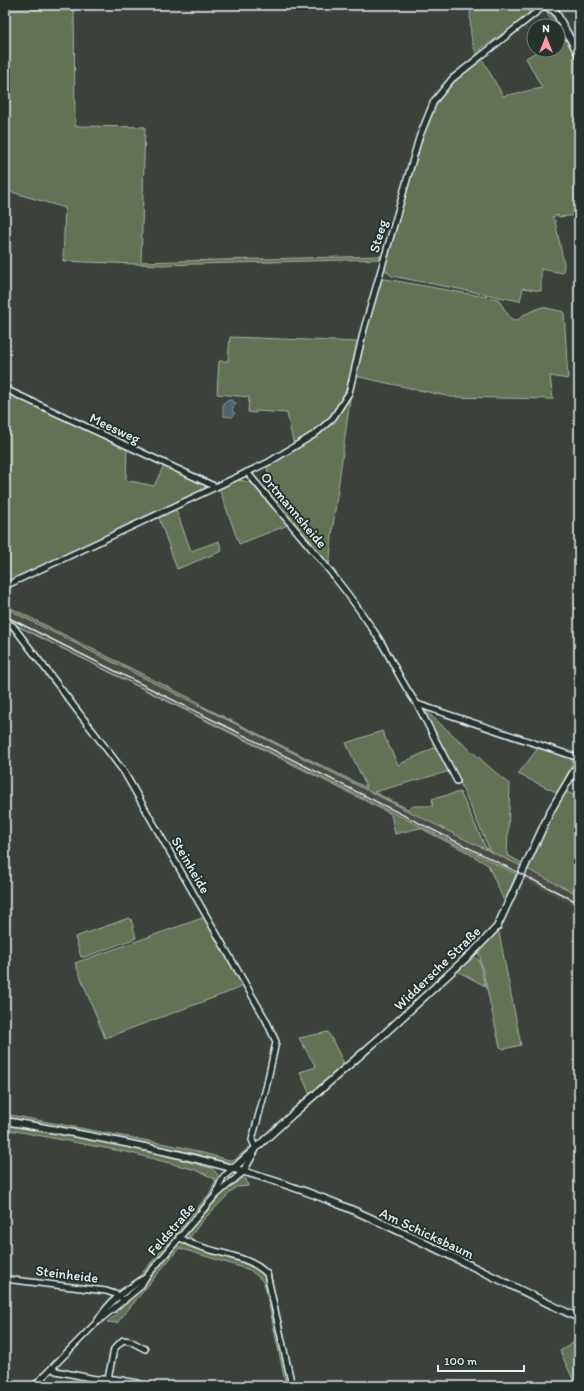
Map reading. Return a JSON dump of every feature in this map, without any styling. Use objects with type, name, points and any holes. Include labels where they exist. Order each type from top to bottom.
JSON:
[{"type":"street","points":[[544,5],[555,11],[579,55]]},
{"type":"street","name":"Steeg","points":[[247,472],[269,462],[315,434],[333,418],[342,406],[349,393],[364,329],[418,138],[434,101],[452,79],[544,5]]},
{"type":"street","name":"Meesweg","points":[[5,390],[216,487]]},
{"type":"street","name":"Ortmannsheide","points":[[5,586],[247,472],[340,585],[380,639],[404,687],[418,704],[457,781]]},
{"type":"street","name":"Steinheide","points":[[5,622],[13,626],[124,772],[266,1020],[276,1042],[266,1088],[252,1140],[256,1149]]},
{"type":"street","points":[[418,704],[579,758]]},
{"type":"street","name":"Widdersche Straße","points":[[256,1149],[293,1114],[382,1036],[476,949],[496,927],[551,810],[579,763]]},
{"type":"street","name":"Am Schicksbaum","points":[[5,1121],[122,1142],[233,1169],[261,1178],[354,1211],[579,1318]]},
{"type":"street","points":[[233,1169],[256,1149]]},
{"type":"street","points":[[243,1172],[256,1149]]},
{"type":"street","name":"Feldstraße","points":[[215,1196],[223,1177],[233,1169]]},
{"type":"street","name":"Feldstraße","points":[[34,1386],[97,1322],[124,1301],[140,1286],[179,1237],[215,1196],[243,1172]]},
{"type":"street","points":[[179,1237],[194,1245],[251,1263],[267,1274],[292,1386]]},
{"type":"street","name":"Feldstraße","points":[[97,1322],[108,1305],[118,1296],[146,1277]]},
{"type":"street","name":"Steinheide","points":[[5,1279],[106,1291],[118,1296],[124,1301]]},
{"type":"street","points":[[108,1379],[114,1349],[123,1340],[130,1341],[145,1349]]},
{"type":"street","points":[[52,1368],[56,1371],[95,1379],[123,1380],[138,1383]]},
{"type":"street","points":[[94,1386],[95,1379]]},
{"type":"street","points":[[122,1386],[123,1380]]},
{"type":"shaded area","points":[[5,608],[468,841],[579,895],[579,908],[516,876],[516,874],[5,621]]},
{"type":"green space","points":[[5,5],[74,5],[75,126],[145,127],[141,262],[383,256],[382,259],[161,265],[63,261],[65,208],[5,190]]},
{"type":"green space","points":[[470,5],[529,5],[529,15],[481,49],[482,54],[479,57],[473,45],[470,25]]},
{"type":"green space","points":[[550,10],[555,18],[550,18],[547,13]]},
{"type":"green space","points":[[566,35],[579,62],[579,215],[559,217],[558,215],[552,217],[555,221],[564,264],[563,273],[541,269],[541,291],[523,288],[520,301],[392,276],[387,272],[384,265],[420,139],[436,102],[451,81],[482,59],[503,96],[542,88],[526,58],[566,58]]},
{"type":"green space","points":[[385,279],[498,299],[511,319],[518,320],[523,315],[542,307],[564,312],[568,379],[550,376],[553,399],[451,397],[355,376],[380,280]]},
{"type":"green space","points":[[230,337],[359,342],[350,384],[344,399],[326,422],[294,446],[287,413],[256,411],[256,413],[248,412],[249,397],[217,394],[219,361],[228,361]]},
{"type":"green space","points":[[5,392],[127,449],[126,480],[154,486],[164,465],[204,483],[205,489],[5,584]]},
{"type":"green space","points":[[351,392],[333,526],[329,568],[271,498],[267,465],[304,443],[326,427],[335,417]]},
{"type":"green space","points":[[238,480],[250,482],[256,487],[288,525],[239,544],[219,488]]},
{"type":"green space","points":[[175,507],[191,551],[219,541],[222,551],[177,569],[158,515]]},
{"type":"green space","points":[[5,605],[200,703],[198,704],[367,788],[346,743],[382,731],[398,765],[438,746],[450,771],[374,792],[408,809],[414,806],[433,806],[432,799],[460,792],[486,848],[490,850],[454,770],[420,706],[510,785],[507,855],[522,863],[521,866],[468,841],[5,608]]},
{"type":"green space","points":[[6,620],[516,874],[505,903],[488,865],[463,850],[420,828],[395,834],[391,814]]},
{"type":"green space","points":[[539,747],[570,758],[573,762],[558,793],[518,774]]},
{"type":"green space","points":[[564,791],[579,797],[579,895],[527,869],[552,811]]},
{"type":"green space","points":[[205,917],[243,984],[239,986],[240,988],[105,1038],[75,963]]},
{"type":"green space","points":[[129,918],[131,919],[136,938],[85,957],[81,957],[75,937]]},
{"type":"green space","points":[[498,928],[521,1045],[504,1049],[500,1047],[478,949]]},
{"type":"green space","points":[[472,955],[479,960],[485,986],[457,971]]},
{"type":"green space","points":[[328,1032],[345,1065],[310,1095],[300,1072],[316,1067],[299,1038]]},
{"type":"green space","points":[[5,1114],[181,1147],[229,1160],[235,1160],[249,1147],[242,1158],[230,1163],[175,1149],[5,1117]]},
{"type":"green space","points":[[5,1123],[134,1147],[211,1168],[217,1173],[217,1183],[212,1193],[143,1276],[123,1290],[117,1292],[100,1289],[119,1290],[138,1278],[210,1193],[215,1183],[215,1179],[196,1170],[131,1153],[5,1129]]},
{"type":"green space","points":[[242,1178],[246,1179],[248,1186],[236,1187],[203,1220],[190,1237],[195,1241],[253,1261],[194,1243],[189,1238],[188,1232],[190,1228],[231,1185]]},
{"type":"green space","points":[[176,1244],[179,1247],[183,1244],[239,1261],[250,1266],[266,1278],[290,1386],[286,1386],[265,1286],[261,1279],[250,1270],[179,1248],[117,1323],[107,1322],[117,1314],[115,1312],[137,1292]]},
{"type":"green space","points":[[256,1263],[270,1271],[295,1386],[268,1272]]},
{"type":"green space","points":[[579,1339],[579,1386],[576,1386],[560,1351]]},
{"type":"water","points":[[230,400],[236,403],[232,410],[235,414],[232,417],[224,416],[223,414],[223,403]]},
{"type":"railway","points":[[5,616],[579,903]]}]
